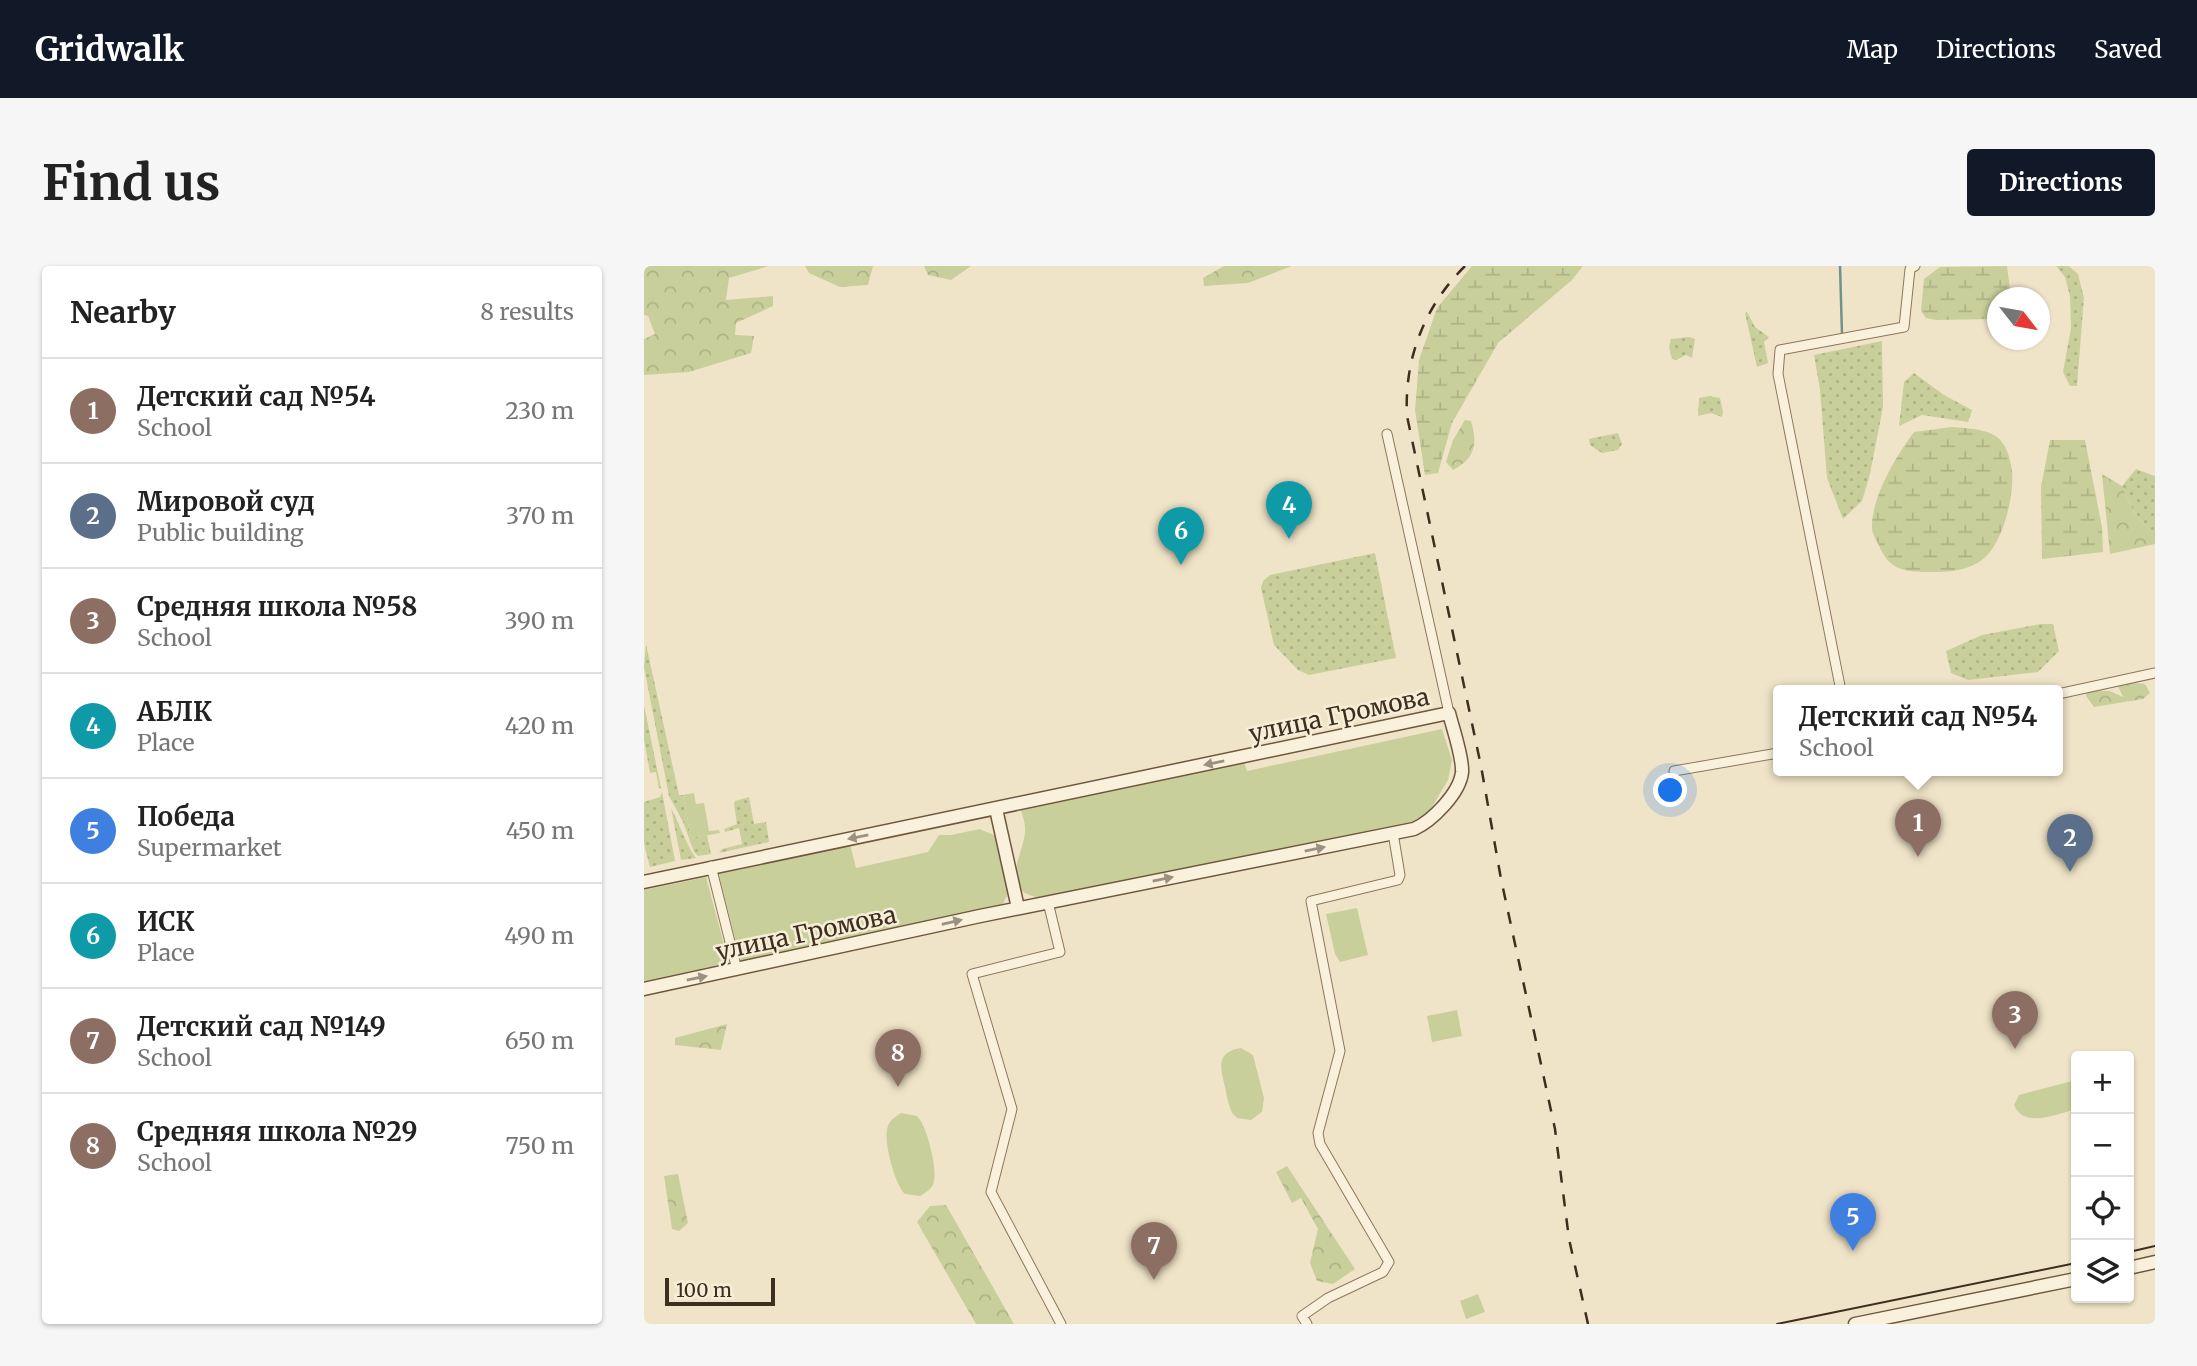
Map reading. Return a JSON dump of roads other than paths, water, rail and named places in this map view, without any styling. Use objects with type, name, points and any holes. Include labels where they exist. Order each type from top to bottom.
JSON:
[{"type":"street","points":[[1840,685],[1778,374],[1780,350],[1904,327],[1910,269],[1915,266]]},
{"type":"street","points":[[1387,434],[1449,713]]},
{"type":"street","points":[[2063,693],[2155,674]]},
{"type":"street","name":"улица Громова","points":[[644,882],[1449,713],[1462,770],[1438,814],[1414,829],[1018,908],[644,989]]},
{"type":"street","points":[[1674,771],[1773,753]]},
{"type":"street","points":[[996,809],[1018,908]]},
{"type":"street","points":[[1307,1324],[1302,1316],[1328,1298],[1383,1272],[1389,1262],[1320,1144],[1318,1133],[1340,1051],[1311,901],[1398,880],[1400,875],[1393,833]]},
{"type":"street","points":[[711,866],[737,970]]},
{"type":"street","points":[[1048,902],[1060,952],[972,974],[1012,1109],[992,1192],[1061,1324]]},
{"type":"street","points":[[2134,1267],[2155,1262]]},
{"type":"street","points":[[1861,1323],[2071,1280]]},
{"type":"waterway","points":[[1840,266],[1842,334]]},
{"type":"tram line","points":[[2134,1251],[2155,1246]]},
{"type":"tram line","points":[[1777,1324],[2071,1264]]},
{"type":"railway","points":[[1465,266],[1438,299],[1420,335],[1409,374],[1407,416],[1555,1129],[1569,1239],[1588,1324]]},
{"type":"place","name":"АБЛК","points":[[1289,539]]},
{"type":"place","name":"ИСК","points":[[1181,565]]},
{"type":"place","name":"Детский сад №54","points":[[1918,857]]},
{"type":"place","name":"Мировой суд","points":[[2070,872]]},
{"type":"place","name":"Средняя школа №58","points":[[2015,1049]]},
{"type":"place","name":"Средняя школа №29","points":[[898,1087]]},
{"type":"place","name":"Победа","points":[[1853,1251]]},
{"type":"place","name":"Детский сад №149","points":[[1154,1280]]}]
